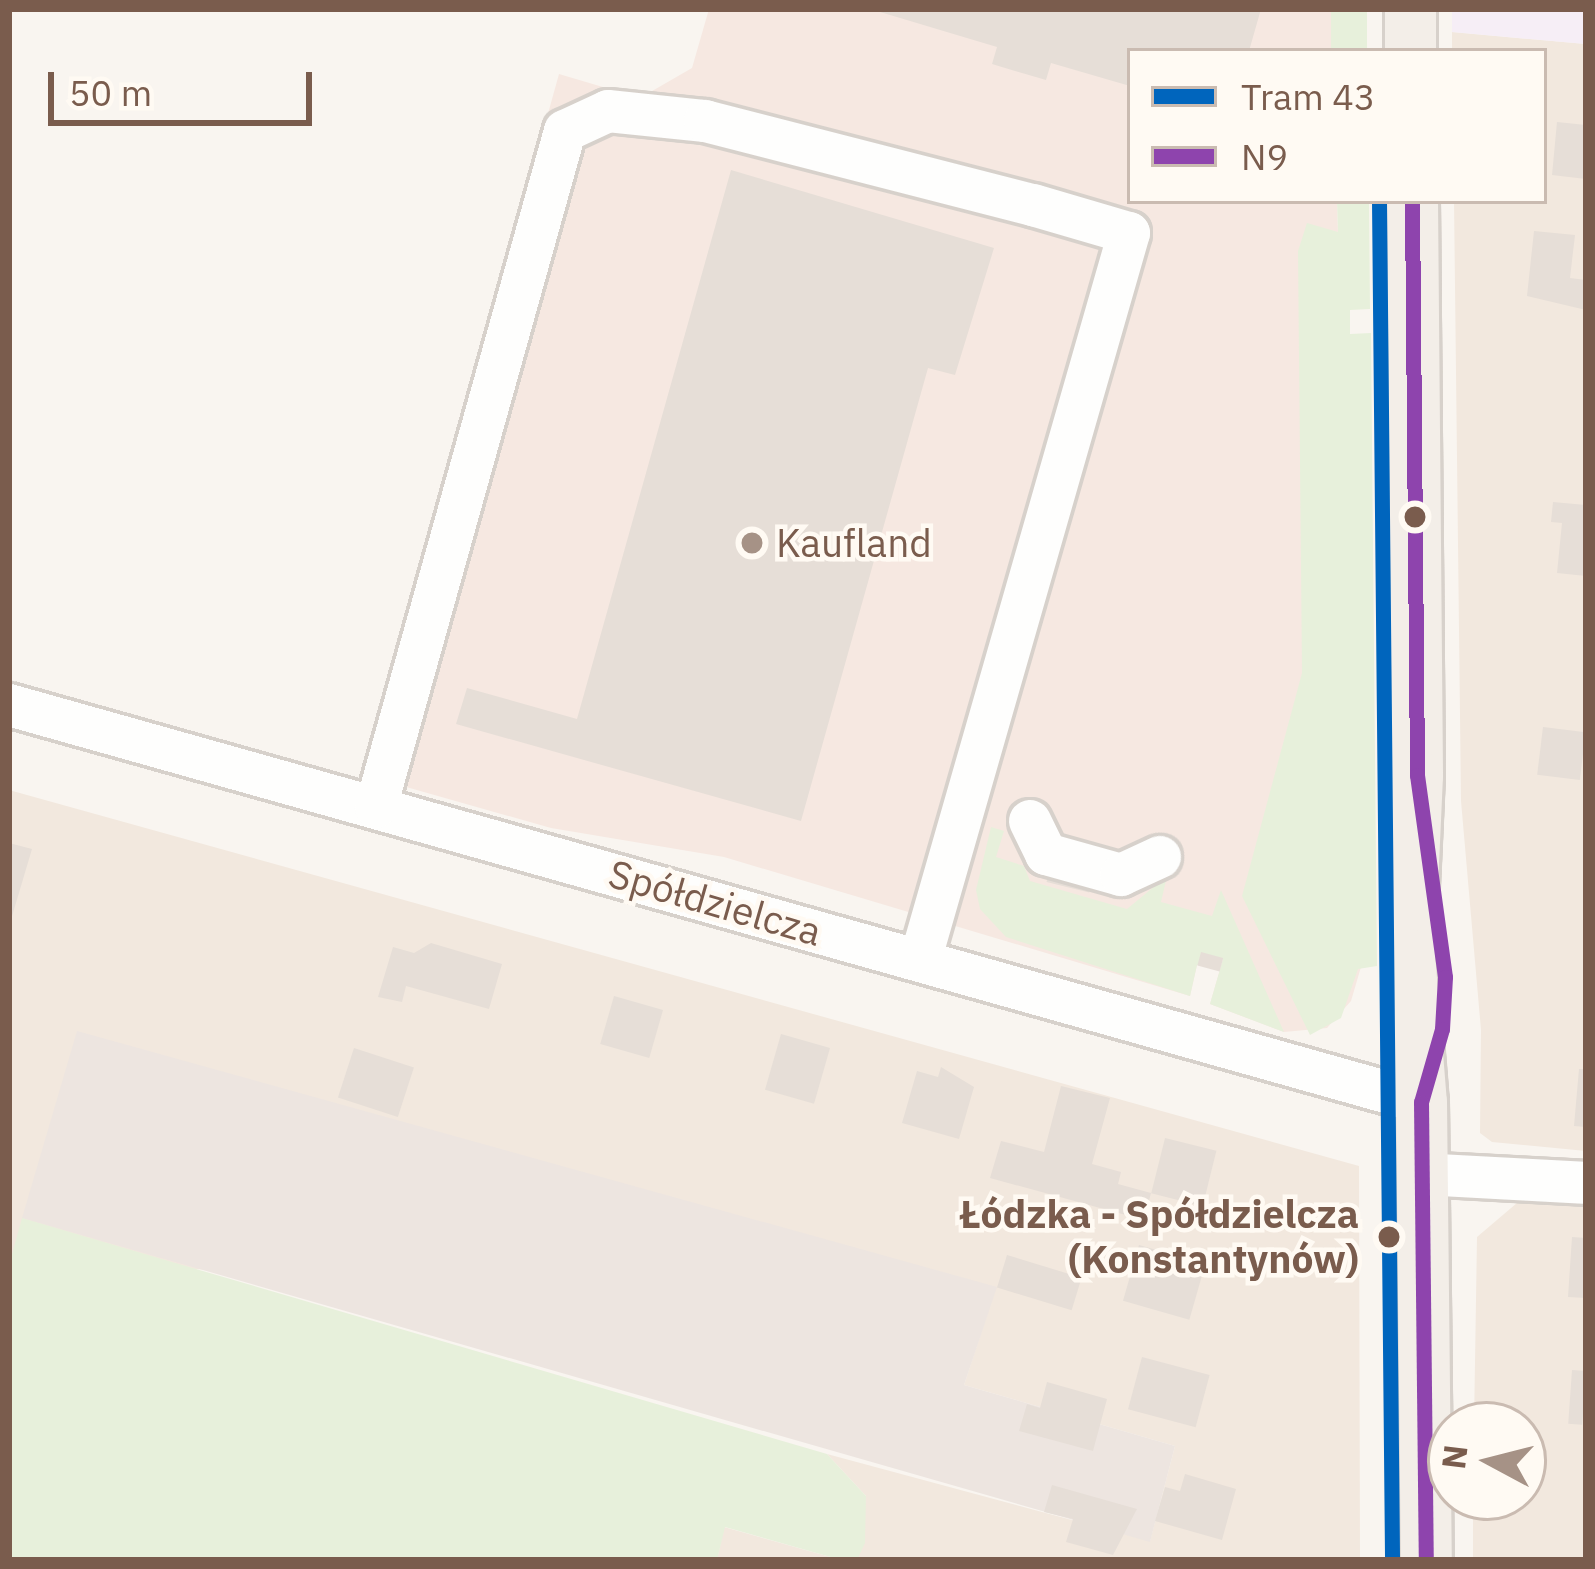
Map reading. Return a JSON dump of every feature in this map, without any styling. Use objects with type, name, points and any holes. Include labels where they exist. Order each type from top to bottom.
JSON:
[{"type":"main road","points":[[1410,9],[1410,48]]},
{"type":"main road","points":[[1412,204],[1417,775],[1445,977],[1442,1029],[1421,1102],[1426,1560]]},
{"type":"street","points":[[376,807],[565,131],[608,111],[706,121],[1033,205],[1129,233],[920,962]]},
{"type":"street","name":"Spółdzielcza","points":[[9,705],[1421,1102]]},
{"type":"street","points":[[1035,835],[1144,866]]},
{"type":"street","points":[[1421,1174],[1586,1184]]},
{"type":"shaded area","points":[[709,9],[1331,9],[1333,48],[1127,48],[1127,204],[1337,204],[1361,967],[1351,1001],[1327,1028],[1284,1032],[1210,1004],[1223,959],[1197,965],[1190,996],[724,857],[551,828],[364,775],[559,74],[640,98],[692,68]]},
{"type":"shaded area","points":[[1452,9],[1586,9],[1586,44],[1452,32]]},
{"type":"shaded area","points":[[1452,32],[1586,44],[1586,1151],[1492,1142],[1480,1133],[1481,1030],[1461,801],[1454,204],[1547,204],[1547,48],[1452,48]]},
{"type":"shaded area","points":[[9,790],[1359,1166],[1360,1560],[857,1560],[866,1496],[827,1454],[1150,1541],[1175,1446],[964,1385],[996,1287],[9,1265]]},
{"type":"shaded area","points":[[77,1031],[997,1287],[964,1385],[1175,1446],[1150,1542],[22,1218]]},
{"type":"shaded area","points":[[1524,1197],[1586,1203],[1586,1560],[1473,1560],[1473,1521],[1547,1521],[1547,1401],[1474,1401],[1477,1237]]},
{"type":"shaded area","points":[[724,1527],[841,1560],[717,1560]]},
{"type":"green space","points":[[1331,9],[1367,9],[1367,48],[1331,48]]},
{"type":"green space","points":[[1337,204],[1369,204],[1370,309],[1350,310],[1350,334],[1371,333],[1377,966],[1358,969],[1341,1018],[1310,1035],[1242,896],[1302,673],[1298,251],[1307,223],[1338,232]]},
{"type":"green space","points":[[991,827],[1004,831],[996,857],[1024,866],[1030,881],[1127,909],[1167,876],[1161,902],[1212,916],[1221,890],[1284,1032],[1210,1004],[1223,959],[1197,965],[1190,996],[1006,937],[980,909],[976,890]]},
{"type":"green space","points":[[22,1218],[827,1454],[866,1496],[865,1543],[857,1560],[841,1560],[725,1527],[717,1560],[9,1560],[9,1265]]},
{"type":"building","points":[[870,9],[1261,9],[1250,48],[1127,48],[1127,85],[1051,63],[1046,80],[1015,71],[992,64],[997,47]]},
{"type":"building","points":[[1557,122],[1586,125],[1586,179],[1552,175]]},
{"type":"building","name":"Kaufland","points":[[731,170],[994,248],[955,375],[928,368],[801,821],[456,724],[467,688],[577,719]]},
{"type":"building","points":[[1534,231],[1575,235],[1570,278],[1586,280],[1586,310],[1527,296]]},
{"type":"building","points":[[1553,502],[1586,505],[1586,576],[1557,573],[1562,523],[1551,522]]},
{"type":"building","points":[[1543,727],[1586,732],[1580,780],[1537,775]]},
{"type":"building","points":[[9,843],[32,849],[10,923],[9,922]]},
{"type":"building","points":[[1055,848],[1098,859],[1089,893],[1047,882]]},
{"type":"building","points":[[431,943],[502,964],[489,1009],[406,986],[402,1002],[378,997],[393,947],[414,953]]},
{"type":"building","points":[[1201,952],[1223,958],[1220,971],[1197,966]]},
{"type":"building","points":[[614,996],[663,1010],[649,1058],[600,1044]]},
{"type":"building","points":[[781,1034],[830,1048],[814,1104],[765,1090]]},
{"type":"building","points":[[354,1048],[414,1067],[398,1117],[338,1097]]},
{"type":"building","points":[[941,1067],[974,1087],[959,1139],[902,1123],[917,1071],[938,1077]]},
{"type":"building","points":[[1579,1069],[1586,1069],[1586,1127],[1574,1126]]},
{"type":"building","points":[[1061,1086],[1110,1098],[1092,1164],[1121,1172],[1118,1184],[1151,1193],[1144,1220],[990,1178],[1001,1141],[1044,1152]]},
{"type":"building","points":[[1165,1138],[1216,1151],[1203,1206],[1151,1193]]},
{"type":"building","points":[[1572,1237],[1586,1238],[1586,1298],[1568,1297]]},
{"type":"building","points":[[1139,1245],[1205,1264],[1189,1320],[1123,1301]]},
{"type":"building","points":[[1007,1255],[1082,1278],[1072,1310],[997,1288]]},
{"type":"building","points":[[1142,1357],[1210,1375],[1196,1427],[1128,1409]]},
{"type":"building","points":[[1572,1370],[1586,1371],[1582,1425],[1568,1424]]},
{"type":"building","points":[[1047,1382],[1107,1399],[1093,1451],[1019,1431],[1027,1404],[1040,1408]]},
{"type":"building","points":[[1185,1474],[1236,1489],[1222,1540],[1155,1521],[1165,1487],[1180,1491]]},
{"type":"building","points":[[1052,1485],[1137,1509],[1113,1555],[1066,1542],[1073,1519],[1044,1512]]},
{"type":"tram line","name":"43","points":[[1379,204],[1392,1560]]},
{"type":"transit line","name":"N9","points":[[1412,204],[1417,775],[1445,977],[1442,1029],[1421,1102],[1426,1560]]},
{"type":"place","name":"Kaufland","points":[[752,543]]},
{"type":"place","name":"Łódzka - Spółdzielcza (Konstantynów)","points":[[1389,1237]]}]
